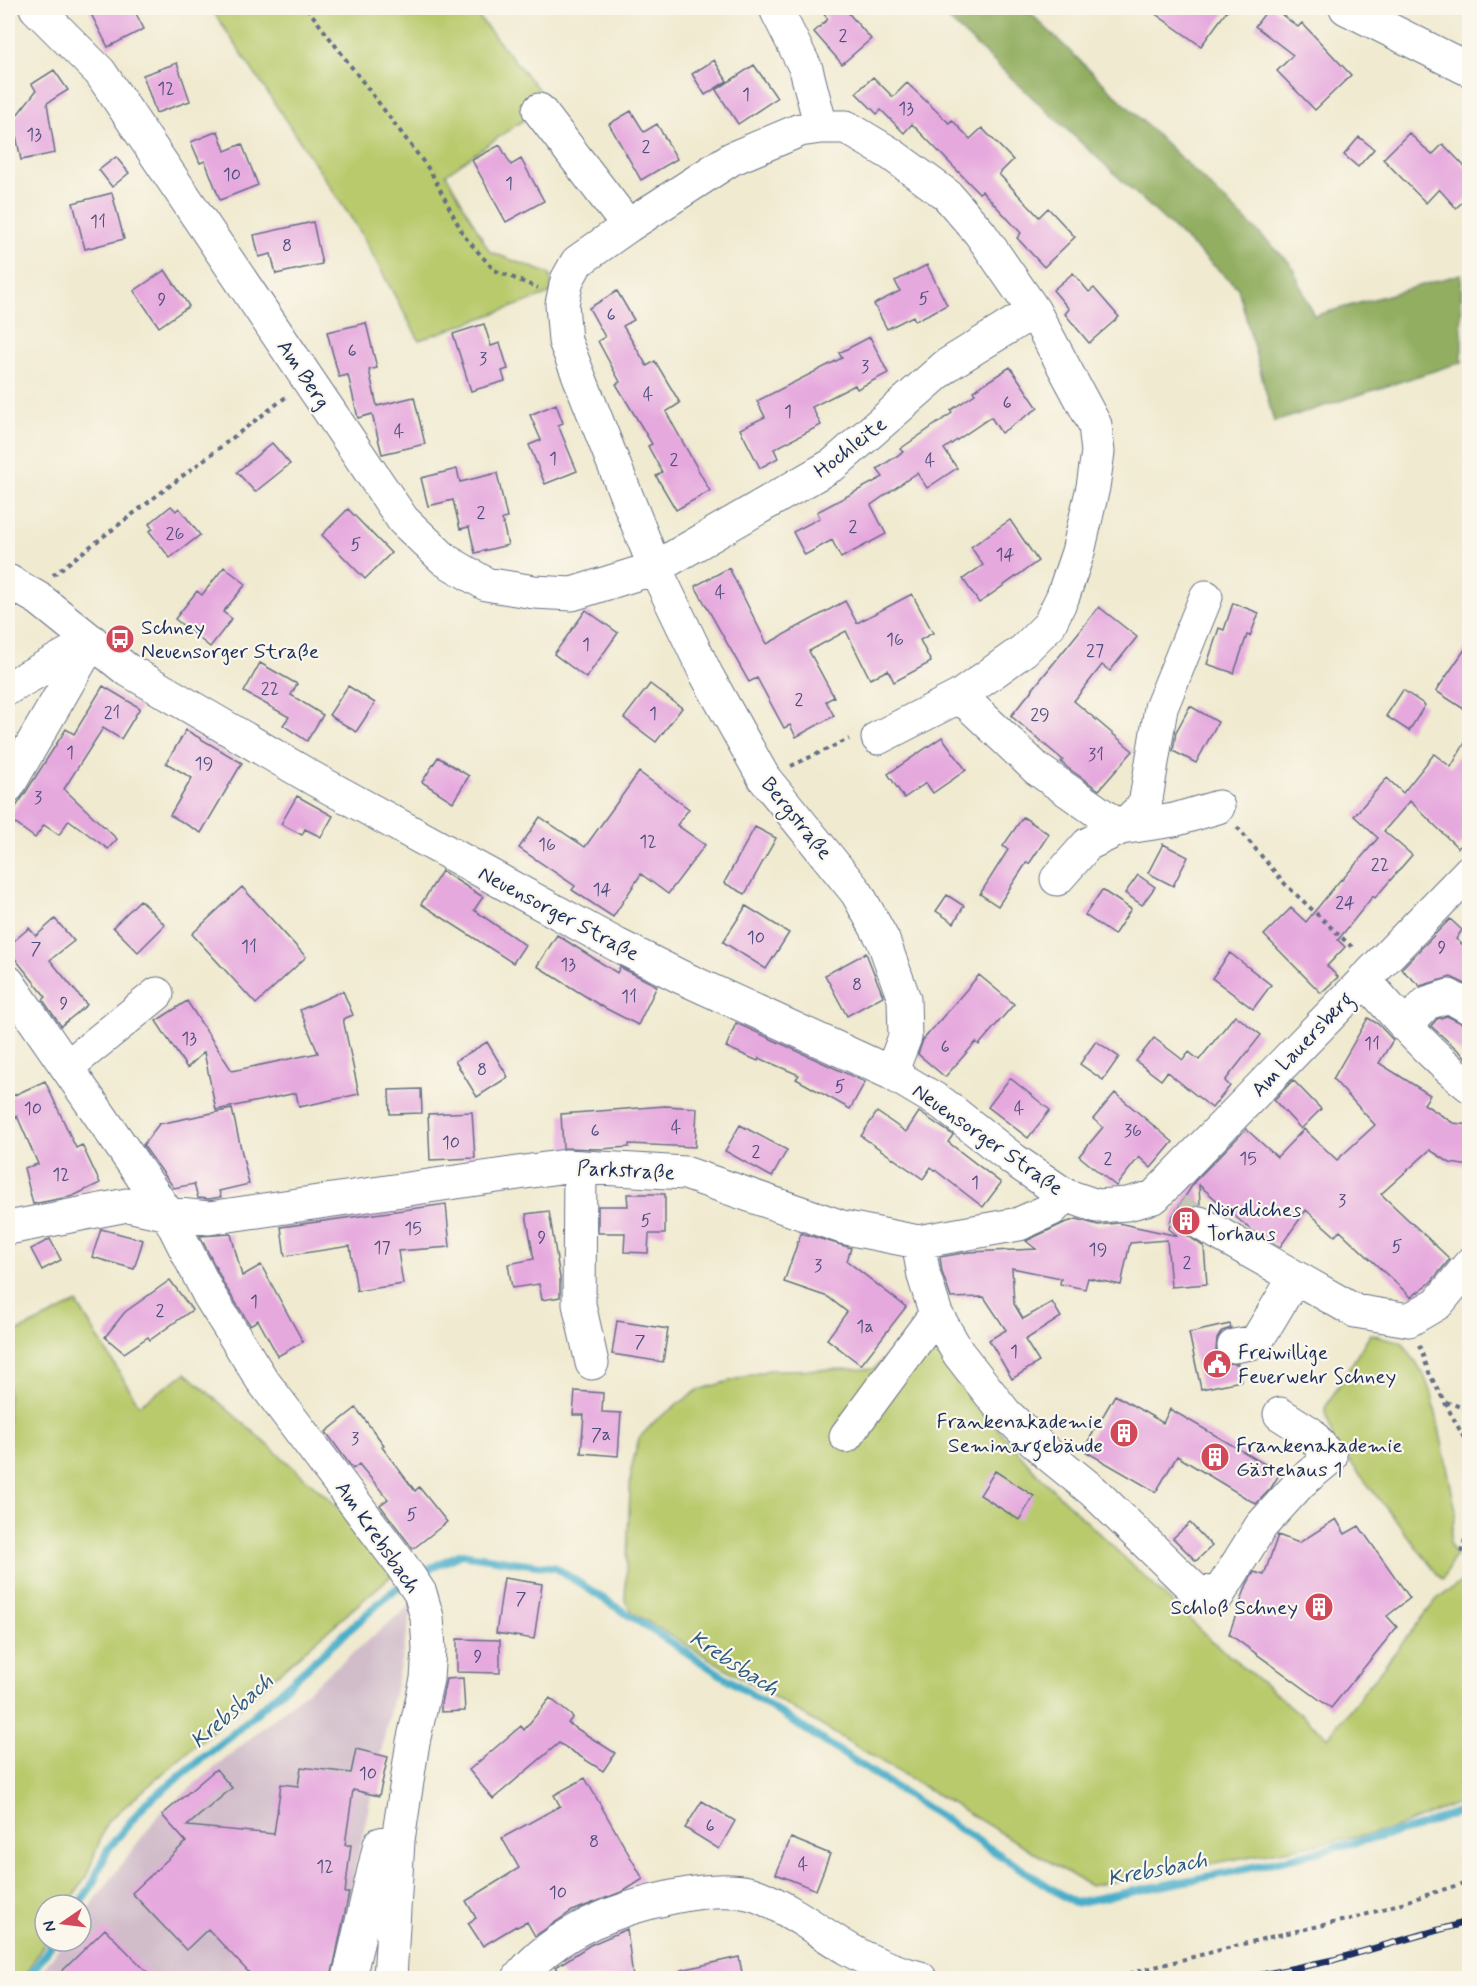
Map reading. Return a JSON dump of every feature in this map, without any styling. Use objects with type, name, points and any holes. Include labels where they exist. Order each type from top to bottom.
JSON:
[{"type":"street","name":"Am Berg","points":[[36,8],[100,72],[403,520],[445,560],[486,584],[534,592],[572,594],[655,568]]},
{"type":"street","points":[[1346,8],[1470,70]]},
{"type":"street","points":[[777,11],[806,69],[821,127]]},
{"type":"street","points":[[539,110],[628,226]]},
{"type":"street","points":[[566,287],[567,280],[577,262],[731,159],[800,130],[846,127],[891,154],[947,195],[980,233],[1034,310],[1095,425],[1098,452],[1093,488],[1078,552],[1063,596],[1049,625],[1024,650],[960,696],[878,738]]},
{"type":"street","name":"Bergstraße","points":[[566,287],[562,304],[565,341],[655,568],[706,674],[764,778],[857,893],[883,940],[904,999],[905,1036],[891,1073]]},
{"type":"street","name":"Hochleite","points":[[655,568],[834,464],[947,365],[1034,310]]},
{"type":"street","name":"Neuensorger Straße","points":[[18,587],[39,599],[135,675],[314,778],[565,917],[681,977],[891,1073],[943,1104],[1014,1160],[1065,1194],[1097,1206],[1165,1209]]},
{"type":"street","points":[[1121,828],[1145,805],[1161,708],[1206,597]]},
{"type":"street","points":[[8,688],[92,641]]},
{"type":"street","points":[[8,786],[92,641]]},
{"type":"street","points":[[960,696],[1037,769],[1121,828]]},
{"type":"street","points":[[1057,879],[1088,844],[1121,828],[1174,820],[1218,807]]},
{"type":"street","name":"Am Lauersberg","points":[[1165,1209],[1364,979],[1470,871]]},
{"type":"street","points":[[1364,979],[1405,1026],[1452,1072],[1470,1086]]},
{"type":"street","name":"Am Krebsbach","points":[[8,982],[168,1214],[209,1294],[262,1380],[400,1563],[420,1593],[427,1617],[429,1649],[427,1679],[413,1742],[398,1840],[390,1978]]},
{"type":"street","points":[[67,1067],[158,994]]},
{"type":"street","points":[[1405,1026],[1427,1003],[1449,996],[1470,1008]]},
{"type":"street","name":"Parkstraße","points":[[8,1228],[127,1205],[168,1214],[208,1218],[566,1166],[685,1173],[842,1227],[918,1242],[1019,1224],[1052,1209],[1065,1194]]},
{"type":"street","points":[[580,1167],[579,1304],[592,1363]]},
{"type":"street","points":[[1165,1209],[1355,1311],[1409,1320],[1438,1303],[1470,1264]]},
{"type":"street","points":[[918,1242],[924,1276],[936,1314],[959,1354],[1005,1413],[1050,1456],[1093,1491],[1195,1590],[1218,1595],[1261,1526],[1301,1482],[1330,1458],[1310,1433],[1280,1414]]},
{"type":"street","points":[[1234,1346],[1257,1342],[1295,1277]]},
{"type":"street","points":[[846,1436],[936,1314]]},
{"type":"street","points":[[349,1978],[380,1844],[398,1840]]},
{"type":"street","points":[[519,1978],[553,1946],[591,1923],[647,1904],[693,1893],[736,1890],[758,1896],[861,1956],[920,1978]]},
{"type":"path","points":[[307,8],[431,172],[464,236],[494,270],[536,288],[566,287]]},
{"type":"path","points":[[18,587],[309,380]]},
{"type":"path","points":[[764,778],[864,732],[878,738]]},
{"type":"path","points":[[1245,836],[1285,884],[1348,945]]},
{"type":"path","points":[[1409,1320],[1430,1375],[1470,1449]]},
{"type":"path","points":[[1446,1401],[1470,1410]]},
{"type":"path","points":[[1470,1513],[1462,1554],[1470,1556]]},
{"type":"path","points":[[1112,1978],[1274,1936],[1355,1918],[1470,1881]]},
{"type":"path","points":[[1022,1978],[1037,1978]]},
{"type":"shaded area","points":[[414,1602],[331,1978],[49,1978],[44,1968],[55,1953],[93,1953],[93,1903],[159,1814]]},
{"type":"green space","points":[[211,8],[471,8],[549,102],[446,174],[490,252],[550,274],[552,293],[419,340],[359,230]]},
{"type":"green space","points":[[936,8],[1025,8],[1291,264],[1314,316],[1461,274],[1462,362],[1274,422],[1238,288]]},
{"type":"green space","points":[[77,1303],[139,1405],[186,1373],[362,1528],[392,1575],[107,1822],[86,1877],[76,1893],[33,1893],[33,1953],[39,1953],[23,1978],[8,1978],[8,1336]]},
{"type":"green space","points":[[922,1318],[967,1394],[1042,1479],[1212,1641],[1328,1737],[1437,1599],[1469,1577],[1469,1799],[1387,1831],[1090,1886],[633,1613],[625,1601],[631,1470],[639,1438],[656,1420],[698,1390],[769,1370],[874,1369]]},
{"type":"green space","points":[[1370,1334],[1402,1342],[1424,1375],[1433,1399],[1456,1511],[1449,1543],[1456,1555],[1442,1580],[1333,1440],[1325,1408]]},
{"type":"building","points":[[88,8],[133,8],[144,29],[108,47]]},
{"type":"building","points":[[819,8],[844,8],[871,39],[842,64],[814,32],[828,19]]},
{"type":"building","points":[[1147,8],[1229,8],[1201,46]]},
{"type":"building","points":[[1269,8],[1273,8],[1298,27],[1302,23],[1351,75],[1315,110],[1277,71],[1293,55],[1255,26]]},
{"type":"building","points":[[714,60],[727,81],[705,95],[692,74]]},
{"type":"building","points":[[177,63],[190,101],[156,113],[143,75]]},
{"type":"building","points":[[754,65],[777,98],[738,124],[716,90]]},
{"type":"building","points":[[54,70],[68,90],[47,103],[55,153],[21,160],[13,120],[36,91],[32,84]]},
{"type":"building","points":[[873,77],[893,97],[907,83],[949,123],[952,120],[970,139],[982,128],[1013,160],[999,174],[1039,217],[1048,208],[1075,237],[1044,267],[1017,238],[1021,233],[982,191],[979,193],[912,124],[904,133],[881,110],[877,114],[856,93]]},
{"type":"building","points":[[631,111],[644,132],[657,124],[677,159],[641,180],[609,124]]},
{"type":"building","points":[[218,131],[225,151],[242,144],[258,185],[220,200],[205,161],[200,163],[191,142]]},
{"type":"building","points":[[1409,133],[1432,155],[1443,144],[1470,172],[1470,195],[1456,208],[1439,189],[1426,203],[1383,159]]},
{"type":"building","points":[[1359,137],[1374,149],[1358,167],[1344,155]]},
{"type":"building","points":[[500,145],[511,165],[521,159],[544,201],[506,222],[472,160]]},
{"type":"building","points":[[116,157],[129,173],[112,187],[99,170]]},
{"type":"building","points":[[112,193],[124,239],[85,249],[73,203]]},
{"type":"building","points":[[313,222],[322,264],[276,274],[271,254],[259,257],[254,235]]},
{"type":"building","points":[[927,265],[947,305],[915,321],[913,316],[887,329],[874,304],[900,291],[895,281]]},
{"type":"building","points":[[165,270],[189,306],[159,327],[134,291]]},
{"type":"building","points":[[1073,273],[1089,292],[1094,288],[1119,317],[1089,343],[1065,314],[1069,309],[1053,290]]},
{"type":"building","points":[[617,291],[634,320],[623,326],[647,366],[655,361],[680,403],[666,412],[710,491],[676,510],[656,476],[662,472],[648,446],[652,444],[616,384],[620,382],[598,341],[605,337],[589,308]]},
{"type":"building","points":[[366,323],[377,368],[369,370],[377,406],[414,397],[425,444],[382,454],[372,414],[358,418],[348,375],[339,377],[327,332]]},
{"type":"building","points":[[484,324],[491,346],[500,343],[508,369],[502,371],[505,381],[471,391],[453,334]]},
{"type":"building","points":[[870,337],[888,373],[857,389],[855,385],[812,407],[821,425],[774,449],[778,458],[760,468],[740,429],[765,417],[757,401],[842,358],[839,353]]},
{"type":"building","points":[[1010,367],[1038,408],[1001,433],[991,417],[944,449],[957,468],[927,488],[917,473],[871,505],[886,534],[841,558],[832,540],[805,555],[793,532],[820,518],[817,512],[883,477],[877,469],[903,452],[900,449],[952,413],[951,410],[975,394],[973,391]]},
{"type":"building","points":[[556,404],[563,423],[558,425],[577,471],[545,484],[529,445],[541,440],[530,415]]},
{"type":"building","points":[[272,443],[290,464],[255,492],[237,472]]},
{"type":"building","points":[[457,469],[460,482],[497,473],[507,518],[502,519],[508,545],[475,553],[469,527],[460,529],[453,500],[428,506],[421,478]]},
{"type":"building","points":[[171,506],[176,511],[179,508],[200,535],[170,558],[149,531],[153,529],[149,524]]},
{"type":"building","points":[[348,509],[391,553],[365,579],[322,535]]},
{"type":"building","points":[[1010,520],[1038,561],[979,603],[963,579],[983,565],[971,547]]},
{"type":"building","points":[[224,567],[246,584],[223,612],[232,619],[210,647],[175,619],[197,591],[202,595]]},
{"type":"building","points":[[729,568],[767,644],[845,601],[857,623],[912,594],[933,633],[920,640],[931,662],[894,682],[888,670],[870,679],[846,631],[809,651],[834,697],[826,701],[834,716],[796,737],[790,725],[784,728],[757,678],[749,682],[695,586]]},
{"type":"building","points":[[1233,603],[1259,613],[1250,636],[1247,635],[1234,673],[1207,664],[1219,628],[1224,630]]},
{"type":"building","points":[[1099,607],[1137,637],[1110,671],[1102,665],[1074,701],[1133,751],[1099,790],[1068,768],[1061,762],[1063,760],[1011,716]]},
{"type":"building","points":[[586,610],[618,633],[586,678],[554,654]]},
{"type":"building","points":[[1470,642],[1470,713],[1436,691]]},
{"type":"building","points":[[260,663],[297,684],[291,695],[323,715],[307,741],[283,725],[289,717],[244,692]]},
{"type":"building","points":[[650,684],[682,708],[656,742],[624,718]]},
{"type":"building","points":[[103,686],[140,708],[121,739],[103,728],[64,789],[117,839],[108,849],[69,820],[59,835],[44,825],[35,838],[8,818],[66,729],[74,734]]},
{"type":"building","points":[[348,686],[375,703],[356,732],[329,715]]},
{"type":"building","points":[[1403,690],[1425,705],[1409,731],[1386,716]]},
{"type":"building","points":[[1190,706],[1218,722],[1196,763],[1173,751],[1176,732]]},
{"type":"building","points":[[186,730],[242,763],[201,833],[170,815],[192,778],[166,763]]},
{"type":"building","points":[[1470,734],[1470,837],[1458,848],[1410,801],[1384,831],[1412,855],[1375,898],[1373,896],[1338,940],[1345,947],[1327,966],[1338,977],[1321,993],[1264,935],[1291,908],[1306,922],[1378,838],[1354,816],[1387,778],[1403,793],[1434,754],[1451,767]]},
{"type":"building","points":[[942,737],[966,770],[933,793],[926,783],[904,798],[888,774]]},
{"type":"building","points":[[438,757],[469,776],[453,802],[422,782]]},
{"type":"building","points":[[639,772],[689,809],[677,825],[705,845],[668,894],[641,874],[613,917],[572,890],[575,886],[519,848],[540,817],[585,847]]},
{"type":"building","points":[[297,796],[333,816],[321,837],[305,829],[302,835],[281,824]]},
{"type":"building","points":[[1023,817],[1049,834],[998,906],[980,894],[1008,850],[1003,846]]},
{"type":"building","points":[[755,827],[776,838],[745,894],[724,883]]},
{"type":"building","points":[[1163,844],[1188,857],[1173,886],[1148,873]]},
{"type":"building","points":[[442,871],[483,897],[474,910],[525,945],[513,963],[421,904]]},
{"type":"building","points":[[1138,875],[1155,887],[1142,905],[1125,893]]},
{"type":"building","points":[[242,887],[306,957],[256,1004],[192,934]]},
{"type":"building","points":[[1102,890],[1131,909],[1114,935],[1085,915]]},
{"type":"building","points":[[947,895],[964,906],[954,923],[936,911]]},
{"type":"building","points":[[140,900],[165,925],[138,952],[113,927]]},
{"type":"building","points":[[746,906],[789,933],[766,969],[723,942]]},
{"type":"building","points":[[55,919],[74,941],[50,960],[87,1005],[61,1026],[43,1000],[46,997],[8,950],[8,946],[29,928],[36,936]]},
{"type":"building","points":[[1450,919],[1462,930],[1456,939],[1470,951],[1470,986],[1451,977],[1420,986],[1401,969]]},
{"type":"building","points":[[557,935],[617,973],[620,967],[657,986],[638,1025],[601,1006],[537,966]]},
{"type":"building","points":[[866,953],[883,996],[847,1016],[825,975]]},
{"type":"building","points":[[1230,953],[1271,985],[1253,1009],[1212,978]]},
{"type":"building","points":[[979,975],[1014,1004],[979,1045],[976,1042],[945,1077],[918,1054],[923,1040]]},
{"type":"building","points":[[343,991],[353,1015],[343,1019],[359,1094],[299,1107],[296,1093],[216,1110],[204,1052],[187,1068],[156,1021],[187,1001],[232,1071],[318,1053],[300,1010]]},
{"type":"building","points":[[1235,1015],[1261,1035],[1225,1081],[1230,1086],[1212,1108],[1167,1072],[1161,1080],[1136,1061],[1154,1038],[1183,1060],[1189,1052],[1199,1060]]},
{"type":"building","points":[[1447,1016],[1470,1027],[1470,1061],[1431,1026],[1437,1019]]},
{"type":"building","points":[[1368,1018],[1378,1024],[1393,1040],[1379,1063],[1430,1095],[1424,1104],[1453,1123],[1470,1125],[1470,1166],[1450,1163],[1430,1150],[1381,1194],[1450,1259],[1430,1283],[1411,1297],[1340,1231],[1335,1236],[1306,1210],[1280,1247],[1252,1231],[1199,1185],[1200,1204],[1190,1207],[1183,1214],[1181,1224],[1184,1233],[1204,1247],[1207,1284],[1171,1287],[1167,1240],[1130,1243],[1121,1285],[1088,1278],[1085,1289],[1060,1284],[1061,1278],[1012,1268],[1014,1304],[1023,1319],[1052,1302],[1061,1317],[1025,1340],[1039,1362],[1012,1379],[989,1340],[1006,1330],[984,1297],[951,1298],[942,1272],[940,1257],[969,1252],[1036,1249],[1026,1241],[1077,1219],[1098,1225],[1118,1223],[1178,1236],[1169,1229],[1171,1219],[1195,1181],[1246,1129],[1277,1157],[1304,1129],[1337,1160],[1375,1125],[1333,1079]]},
{"type":"building","points":[[736,1023],[865,1082],[850,1109],[796,1079],[799,1075],[726,1047]]},
{"type":"building","points":[[1096,1041],[1119,1057],[1103,1080],[1080,1064]]},
{"type":"building","points":[[487,1042],[508,1077],[477,1097],[455,1061]]},
{"type":"building","points":[[1010,1078],[1050,1110],[1028,1138],[988,1107]]},
{"type":"building","points":[[1293,1080],[1321,1109],[1301,1129],[1274,1100]]},
{"type":"building","points":[[45,1081],[76,1148],[82,1145],[100,1183],[73,1196],[33,1204],[24,1168],[38,1164],[17,1116],[8,1120],[8,1098]]},
{"type":"building","points":[[421,1089],[422,1113],[390,1114],[389,1090]]},
{"type":"building","points":[[1115,1093],[1173,1142],[1151,1168],[1139,1157],[1116,1186],[1079,1156],[1103,1127],[1093,1119]]},
{"type":"building","points":[[665,1106],[697,1108],[695,1147],[629,1144],[629,1147],[601,1149],[563,1148],[561,1114]]},
{"type":"building","points":[[232,1109],[249,1184],[219,1191],[221,1197],[209,1199],[198,1198],[194,1184],[174,1188],[143,1145],[159,1124]]},
{"type":"building","points":[[472,1112],[475,1158],[430,1160],[428,1114]]},
{"type":"building","points":[[877,1112],[906,1132],[919,1112],[953,1135],[948,1142],[1001,1183],[983,1207],[931,1167],[923,1179],[861,1136]]},
{"type":"building","points":[[740,1125],[787,1150],[772,1177],[725,1151]]},
{"type":"building","points":[[627,1194],[665,1194],[665,1234],[649,1234],[648,1253],[624,1252],[625,1233],[598,1233],[598,1206],[628,1206]]},
{"type":"building","points":[[446,1204],[450,1247],[398,1251],[403,1284],[357,1291],[350,1246],[285,1256],[281,1227]]},
{"type":"building","points":[[549,1211],[560,1278],[560,1297],[542,1300],[539,1284],[512,1288],[508,1264],[534,1259],[526,1214]]},
{"type":"building","points":[[101,1229],[143,1240],[134,1269],[92,1257]]},
{"type":"building","points":[[801,1233],[851,1248],[847,1261],[906,1307],[861,1365],[827,1339],[847,1312],[828,1297],[784,1282]]},
{"type":"building","points":[[231,1234],[242,1276],[261,1265],[303,1342],[278,1356],[258,1320],[250,1325],[225,1286],[200,1236]]},
{"type":"building","points":[[50,1239],[61,1260],[42,1270],[31,1249]]},
{"type":"building","points":[[170,1280],[192,1310],[150,1340],[148,1337],[124,1353],[105,1337],[125,1312]]},
{"type":"building","points":[[617,1321],[668,1329],[663,1362],[612,1354]]},
{"type":"building","name":"Freiwillige Feuerwehr Schney","points":[[1230,1324],[1231,1328],[1222,1331],[1217,1339],[1216,1350],[1220,1359],[1227,1363],[1238,1364],[1241,1381],[1201,1389],[1189,1333]]},
{"type":"building","points":[[575,1391],[603,1393],[602,1412],[621,1413],[618,1456],[581,1453],[584,1415],[573,1415]]},
{"type":"building","points":[[1115,1395],[1163,1423],[1170,1409],[1280,1473],[1271,1488],[1256,1504],[1177,1456],[1156,1492],[1083,1450]]},
{"type":"building","points":[[356,1408],[415,1491],[419,1487],[447,1522],[413,1549],[380,1505],[388,1499],[359,1464],[353,1469],[326,1432]]},
{"type":"building","points":[[995,1471],[1034,1496],[1019,1520],[980,1495]]},
{"type":"building","name":"Schloß Schney","points":[[1336,1519],[1345,1534],[1359,1526],[1410,1598],[1387,1616],[1397,1627],[1331,1708],[1229,1634],[1247,1584],[1254,1572],[1264,1575],[1278,1535],[1299,1543]]},
{"type":"building","points":[[1190,1523],[1212,1546],[1196,1561],[1173,1538]]},
{"type":"building","points":[[504,1578],[542,1584],[534,1639],[496,1633]]},
{"type":"building","points":[[457,1639],[500,1640],[500,1673],[457,1672]]},
{"type":"building","points":[[463,1678],[465,1711],[441,1712],[446,1679]]},
{"type":"building","points":[[550,1698],[573,1717],[568,1723],[615,1753],[603,1771],[559,1743],[493,1799],[469,1770],[521,1726],[524,1730]]},
{"type":"building","points":[[356,1749],[388,1757],[379,1796],[353,1790],[345,1845],[351,1845],[345,1893],[349,1893],[331,1978],[254,1978],[208,1929],[186,1950],[132,1893],[186,1842],[162,1815],[216,1769],[232,1788],[187,1826],[274,1834],[281,1784],[298,1786],[301,1767],[351,1773]]},
{"type":"building","points":[[585,1778],[643,1879],[624,1891],[572,1911],[535,1936],[527,1922],[483,1946],[468,1923],[476,1918],[466,1901],[519,1868],[502,1838],[560,1806],[554,1795]]},
{"type":"building","points":[[702,1801],[735,1821],[719,1849],[685,1828]]},
{"type":"building","points":[[791,1838],[830,1854],[816,1890],[776,1874]]},
{"type":"building","points":[[105,1929],[153,1978],[55,1978],[81,1953],[93,1953],[93,1941]]},
{"type":"building","points":[[627,1929],[633,1978],[564,1978],[556,1967],[590,1945]]},
{"type":"building","points":[[739,1957],[743,1978],[681,1978],[681,1970]]},
{"type":"waterway","name":"Krebsbach","points":[[418,1574],[461,1554],[556,1568],[1074,1903],[1236,1871],[1415,1828],[1470,1807]]},
{"type":"waterway","name":"Krebsbach","points":[[87,1893],[108,1849],[146,1803],[235,1732],[388,1595],[405,1583]]},
{"type":"waterway","name":"Krebsbach","points":[[28,1978],[46,1953]]},
{"type":"tunnel","points":[[1177,1210],[1200,1223]]},
{"type":"railway","points":[[1248,1978],[1333,1960],[1470,1921]]},
{"type":"place","name":"Schney Neuensorger Straße","points":[[120,639]]},
{"type":"place","name":"Nördliches Torhaus","points":[[1186,1221]]},
{"type":"place","name":"Freiwillige Feuerwehr Schney","points":[[1217,1364]]},
{"type":"place","name":"Frankenakademie Seminargebäude","points":[[1124,1433]]},
{"type":"place","name":"Frankenakademie Gästehaus 1","points":[[1215,1457]]},
{"type":"place","name":"Schloß Schney","points":[[1319,1607]]}]
